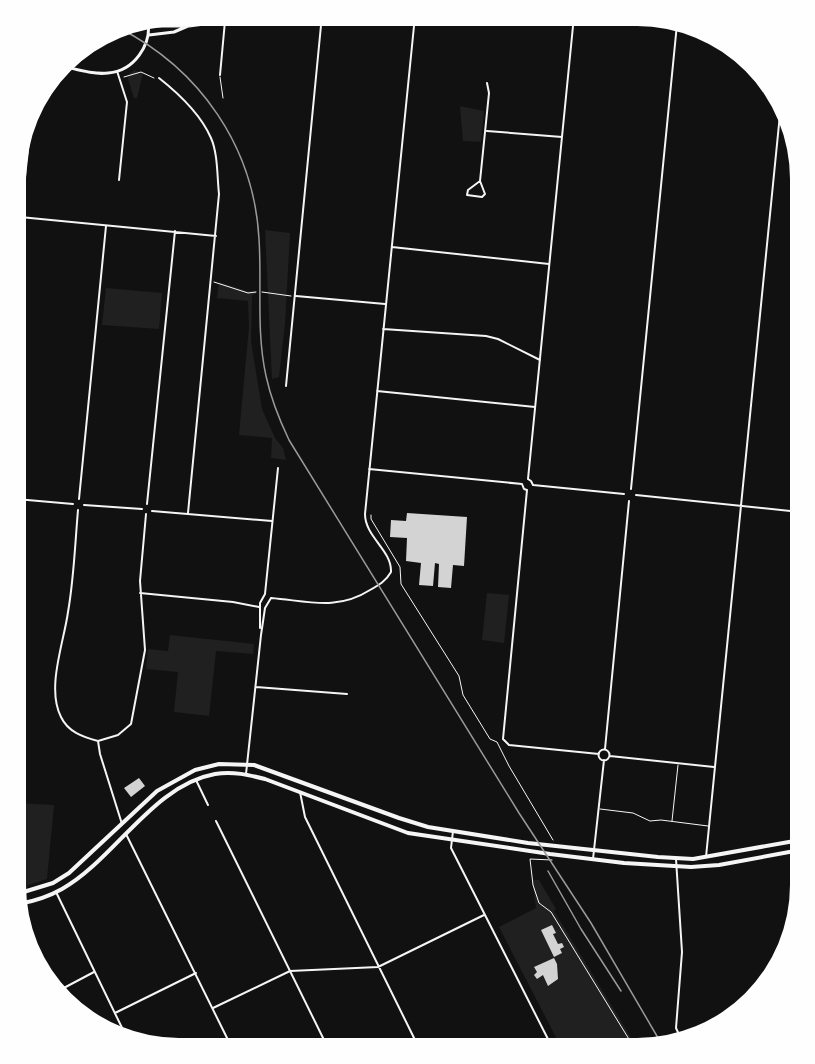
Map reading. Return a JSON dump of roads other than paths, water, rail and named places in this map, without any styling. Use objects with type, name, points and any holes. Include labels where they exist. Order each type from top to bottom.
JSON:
[{"type":"highway","points":[[26,891],[53,883],[69,873],[157,791],[190,772],[219,764],[248,764],[275,772],[405,820],[453,831],[528,843],[676,859],[706,857],[789,842]]},
{"type":"highway","points":[[27,902],[44,898],[72,883],[98,862],[159,804],[196,780],[215,774],[246,774],[399,830],[452,841],[593,860],[676,867],[719,865],[789,852]]},
{"type":"main road","points":[[168,26],[189,26]]},
{"type":"main road","points":[[149,35],[174,32],[189,26]]},
{"type":"main road","points":[[72,68],[101,74],[117,72],[136,59],[145,47],[149,28]]},
{"type":"street","points":[[220,75],[225,26]]},
{"type":"street","points":[[286,386],[321,26]]},
{"type":"street","points":[[265,594],[269,594],[271,598],[339,603],[365,593],[384,581],[391,572],[391,564],[367,527],[365,514],[414,26]]},
{"type":"street","points":[[522,484],[528,479],[573,26]]},
{"type":"street","points":[[605,749],[635,492],[631,489],[676,31]]},
{"type":"street","points":[[117,72],[127,102],[119,180]]},
{"type":"street","points":[[159,78],[178,92],[210,137],[219,194],[188,513]]},
{"type":"street","points":[[480,181],[468,190],[468,195],[482,197],[485,194],[480,181],[489,93],[487,83]]},
{"type":"street","points":[[706,857],[779,124]]},
{"type":"street","points":[[486,131],[562,137]]},
{"type":"street","points":[[26,218],[216,236]]},
{"type":"street","points":[[84,505],[79,499],[106,226]]},
{"type":"street","points":[[142,509],[147,504],[175,231]]},
{"type":"street","points":[[392,247],[549,264]]},
{"type":"street","points":[[296,296],[385,304]]},
{"type":"street","points":[[383,329],[486,336],[498,339],[540,360]]},
{"type":"street","points":[[377,391],[535,407]]},
{"type":"street","points":[[261,634],[259,607],[261,598],[265,594],[278,468]]},
{"type":"street","points":[[369,469],[522,484],[527,490],[504,741],[509,745],[599,754]]},
{"type":"street","points":[[528,479],[533,485]]},
{"type":"street","points":[[533,485],[624,494]]},
{"type":"street","points":[[527,490],[533,485]]},
{"type":"street","points":[[624,494],[626,490],[631,489]]},
{"type":"street","points":[[624,494],[624,498],[633,499],[790,511]]},
{"type":"street","points":[[73,504],[79,499]]},
{"type":"street","points":[[26,501],[73,504]]},
{"type":"street","points":[[73,504],[78,510]]},
{"type":"street","points":[[147,504],[152,510]]},
{"type":"street","points":[[84,505],[142,509],[146,514],[140,593],[145,650],[131,724],[118,735],[98,741],[76,734],[67,726],[60,716],[57,700],[57,668],[69,610],[78,510],[84,505]]},
{"type":"street","points":[[146,514],[152,510],[272,521]]},
{"type":"street","points":[[140,593],[250,604],[259,607]]},
{"type":"street","points":[[261,598],[267,603]]},
{"type":"street","points":[[246,774],[261,634],[267,603],[271,598]]},
{"type":"street","points":[[255,687],[346,694]]},
{"type":"street","points":[[98,741],[122,824]]},
{"type":"street","points":[[599,754],[605,749]]},
{"type":"street","points":[[605,749],[610,756]]},
{"type":"street","points":[[599,754],[604,760]]},
{"type":"street","points":[[604,760],[610,756],[715,767]]},
{"type":"street","points":[[593,860],[604,760]]},
{"type":"street","points":[[196,780],[208,805]]},
{"type":"street","points":[[300,792],[305,817],[414,1038]]},
{"type":"street","points":[[216,821],[323,1038]]},
{"type":"street","points":[[453,831],[451,848],[547,1038]]},
{"type":"street","points":[[126,834],[227,1038]]},
{"type":"street","points":[[676,859],[682,952],[676,1024],[679,1032]]},
{"type":"street","points":[[56,892],[122,1027]]},
{"type":"street","points":[[213,1008],[290,971],[378,966],[484,915]]},
{"type":"street","points":[[65,988],[94,972]]},
{"type":"street","points":[[115,1013],[196,973]]},
{"type":"lane","points":[[220,75],[224,98]]},
{"type":"lane","points":[[672,822],[678,763]]},
{"type":"lane","points":[[598,809],[633,813],[647,820],[710,826]]},
{"type":"railway","points":[[129,34],[174,65],[198,89],[218,114],[234,143],[246,173],[255,205],[259,239],[260,325],[263,359],[270,393],[289,440],[519,813],[591,923],[657,1037]]},
{"type":"railway","points":[[548,871],[581,929],[621,991]]}]
